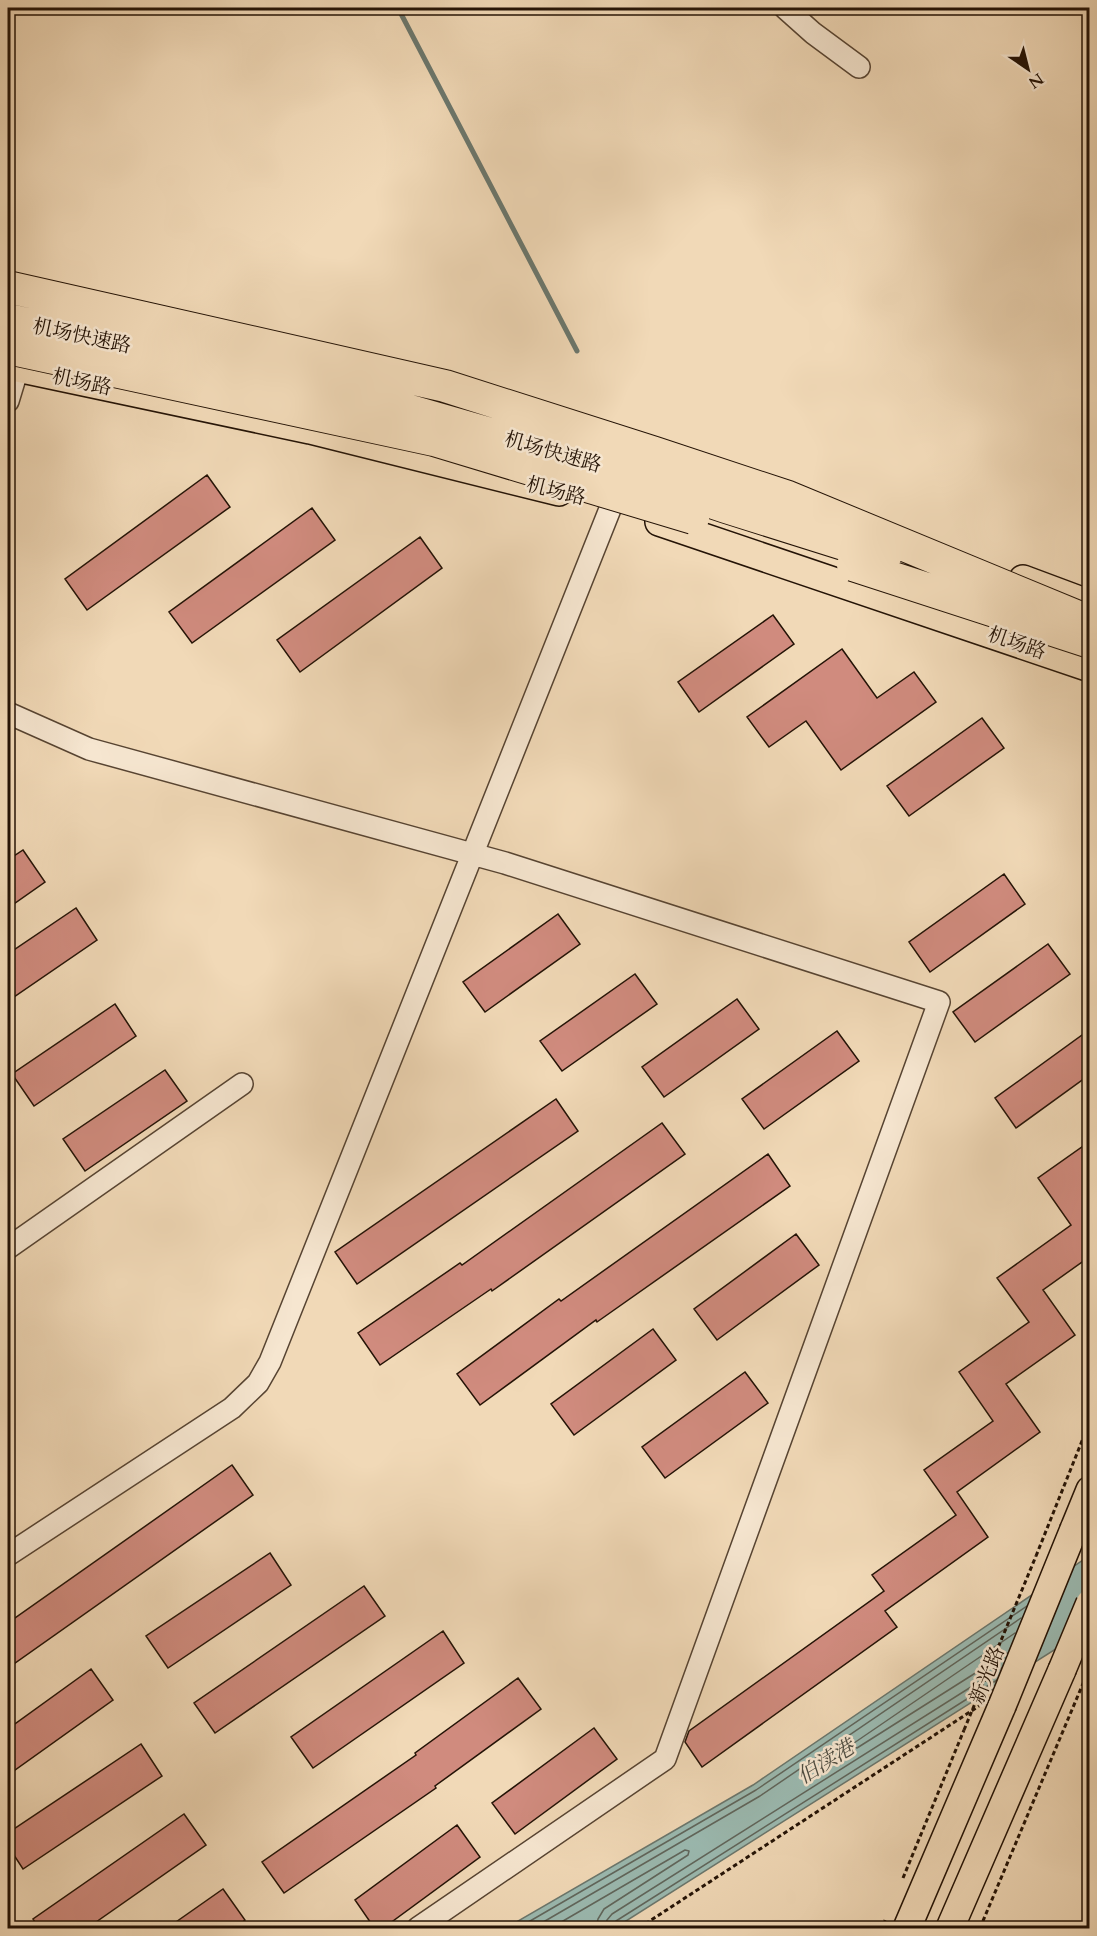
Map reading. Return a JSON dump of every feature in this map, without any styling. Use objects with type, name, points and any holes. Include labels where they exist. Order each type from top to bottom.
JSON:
[{"type":"highway","points":[[8,287],[445,386],[788,497],[1088,621]]},
{"type":"highway","name":"机场快速路","points":[[8,320],[403,409],[619,471],[1088,621]]},
{"type":"highway","name":"机场快速路","points":[[11,361],[434,440],[870,570],[1088,621]]},
{"type":"main road","points":[[8,305],[418,401],[628,462],[1030,580],[1088,621]]},
{"type":"main road","name":"机场路","points":[[11,361],[310,430],[611,505],[1089,668]]},
{"type":"main road","name":"新光路","points":[[897,1923],[991,1705],[1074,1529],[1089,1490]]},
{"type":"main road","points":[[950,1929],[1089,1603]]},
{"type":"street","points":[[784,8],[859,67]]},
{"type":"street","points":[[8,401],[11,361]]},
{"type":"street","points":[[8,1556],[232,1408],[258,1383],[270,1362],[628,462]]},
{"type":"street","points":[[8,713],[89,749],[505,863],[939,1002],[665,1760],[418,1929]]},
{"type":"street","points":[[8,1248],[242,1084]]},
{"type":"path","name":"新光路","points":[[900,1884],[1036,1556],[1089,1421]]},
{"type":"path","points":[[980,1929],[1089,1667]]},
{"type":"path","points":[[639,1929],[991,1705]]},
{"type":"path","points":[[882,1929],[897,1923]]},
{"type":"water","name":"伯渎港","points":[[1089,1556],[1089,1628],[615,1928],[506,1928],[753,1785]]},
{"type":"building","points":[[207,475],[230,507],[87,610],[65,579]]},
{"type":"building","points":[[312,508],[335,540],[192,643],[169,612]]},
{"type":"building","points":[[420,537],[442,568],[300,672],[277,640]]},
{"type":"building","points":[[773,615],[794,644],[699,712],[678,682]]},
{"type":"building","points":[[842,649],[877,698],[914,672],[936,702],[841,770],[806,721],[769,747],[747,717]]},
{"type":"building","points":[[982,718],[1004,748],[909,816],[887,786]]},
{"type":"building","points":[[23,850],[45,882],[8,908],[8,860]]},
{"type":"building","points":[[1004,874],[1025,904],[930,972],[909,942]]},
{"type":"building","points":[[76,908],[97,940],[8,1001],[8,954]]},
{"type":"building","points":[[558,914],[580,944],[485,1012],[463,982]]},
{"type":"building","points":[[1048,944],[1070,974],[975,1042],[953,1012]]},
{"type":"building","points":[[635,974],[657,1004],[562,1071],[540,1041]]},
{"type":"building","points":[[737,999],[759,1029],[664,1097],[642,1067]]},
{"type":"building","points":[[115,1004],[136,1036],[34,1106],[12,1074]]},
{"type":"building","points":[[1089,1030],[1089,1075],[1016,1128],[995,1098]]},
{"type":"building","points":[[837,1031],[859,1061],[764,1129],[742,1099]]},
{"type":"building","points":[[165,1070],[187,1101],[85,1171],[63,1139]]},
{"type":"building","points":[[556,1099],[578,1131],[357,1284],[335,1252]]},
{"type":"building","points":[[662,1123],[685,1154],[492,1291],[491,1289],[380,1365],[358,1333],[460,1263],[462,1265]]},
{"type":"building","points":[[1089,1142],[1089,1257],[1043,1290],[1075,1335],[1006,1384],[1040,1432],[957,1492],[988,1537],[885,1611],[897,1627],[702,1767],[685,1742],[689,1731],[884,1591],[872,1575],[956,1515],[924,1470],[993,1421],[959,1372],[1029,1322],[997,1278],[1071,1225],[1038,1178]]},
{"type":"building","points":[[768,1154],[790,1186],[597,1322],[596,1320],[480,1405],[457,1374],[559,1299],[561,1301]]},
{"type":"building","points":[[796,1234],[819,1265],[717,1340],[694,1309]]},
{"type":"building","points":[[653,1329],[676,1360],[574,1435],[551,1404]]},
{"type":"building","points":[[745,1372],[768,1403],[665,1478],[642,1447]]},
{"type":"building","points":[[232,1465],[253,1495],[8,1668],[8,1623]]},
{"type":"building","points":[[270,1553],[291,1585],[168,1668],[146,1636]]},
{"type":"building","points":[[364,1586],[385,1616],[215,1733],[194,1703]]},
{"type":"building","points":[[443,1631],[464,1663],[313,1768],[291,1737]]},
{"type":"building","points":[[91,1669],[113,1700],[8,1775],[8,1729]]},
{"type":"building","points":[[518,1678],[541,1709],[435,1786],[436,1788],[284,1893],[262,1862],[416,1755],[415,1753]]},
{"type":"building","points":[[594,1728],[617,1759],[515,1834],[492,1803]]},
{"type":"building","points":[[141,1744],[162,1776],[23,1869],[8,1846],[8,1833]]},
{"type":"building","points":[[184,1814],[206,1845],[86,1929],[39,1929],[33,1919]]},
{"type":"building","points":[[457,1825],[480,1857],[382,1929],[375,1929],[355,1900]]},
{"type":"building","points":[[223,1889],[245,1920],[233,1929],[166,1929]]},
{"type":"waterway","points":[[398,8],[577,351]]}]
